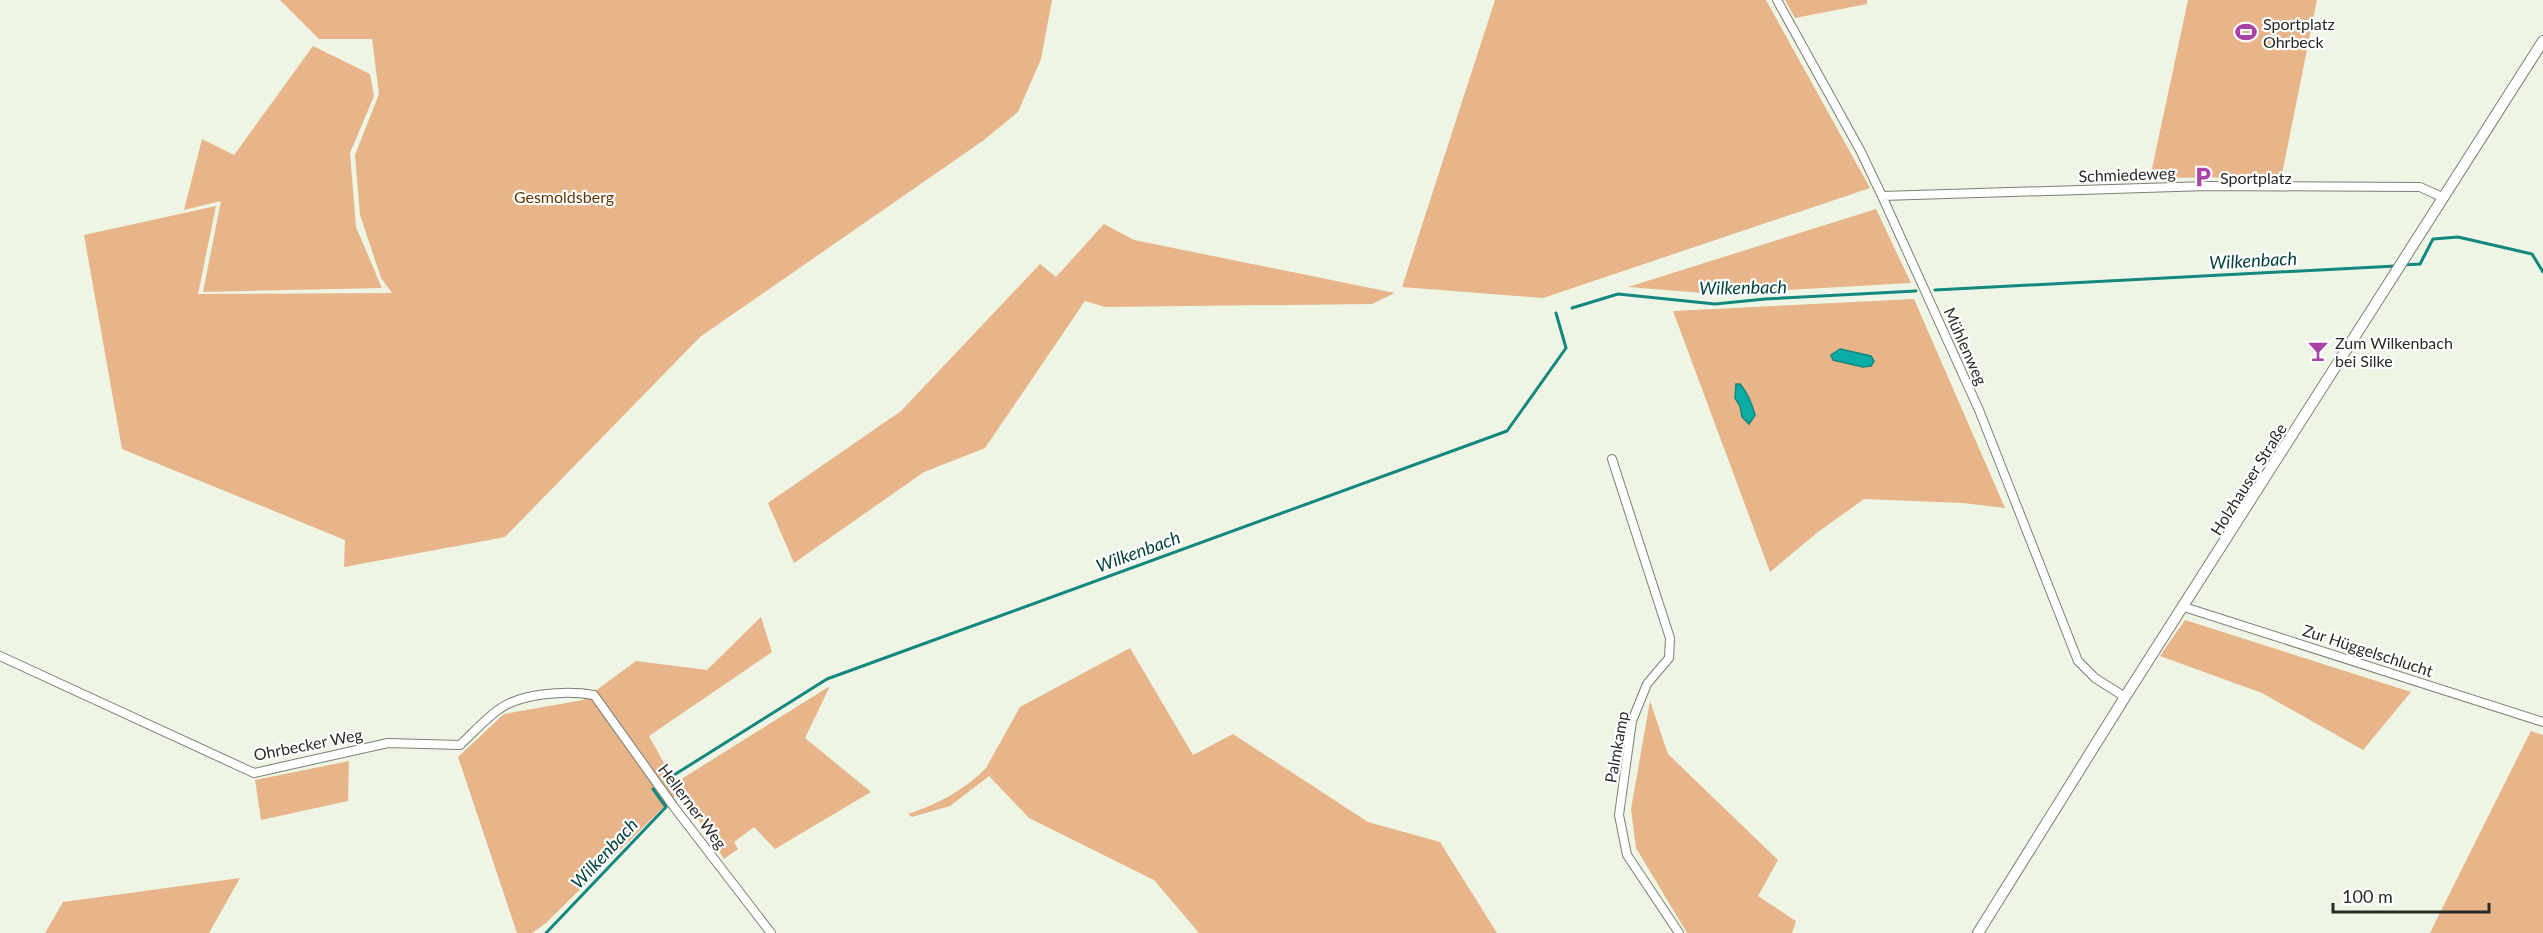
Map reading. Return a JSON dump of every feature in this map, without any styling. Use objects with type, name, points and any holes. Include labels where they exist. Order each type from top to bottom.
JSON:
[{"type":"street","name":"Mühlenweg","points":[[1777,0],[1860,150],[1882,196],[1979,410],[2078,662],[2095,678],[2125,697]]},
{"type":"street","name":"Holzhauser Straße","points":[[1978,933],[2125,697],[2543,41]]},
{"type":"street","name":"Schmiedeweg","points":[[1882,196],[2208,186],[2421,187],[2442,197]]},
{"type":"street","name":"Palmkamp","points":[[1612,459],[1670,638],[1669,658],[1647,684],[1632,721],[1619,814],[1627,855],[1678,933]]},
{"type":"street","name":"Zur Hüggelschlucht","points":[[2184,607],[2543,722]]},
{"type":"street","name":"Ohrbecker Weg","points":[[0,656],[254,773],[388,743],[460,745],[498,710],[511,702],[547,694],[579,692],[594,695]]},
{"type":"street","name":"Hellerner Weg","points":[[594,695],[674,807],[771,933]]},
{"type":"green space","name":"Gesmoldsberg","points":[[280,0],[1052,0],[1041,59],[1018,112],[984,140],[700,337],[505,537],[344,567],[345,540],[122,449],[84,235],[216,206],[198,294],[392,293],[381,278],[360,215],[355,155],[379,94],[372,39],[319,39]]},
{"type":"green space","points":[[1495,0],[1766,0],[1870,188],[1543,298],[1402,287]]},
{"type":"green space","points":[[1785,0],[1867,0],[1867,4],[1795,18]]},
{"type":"green space","points":[[2188,0],[2317,0],[2281,179],[2268,177],[2150,178]]},
{"type":"green space","points":[[313,46],[370,74],[374,96],[350,153],[356,227],[382,288],[203,292],[221,201],[184,210],[202,139],[234,155]]},
{"type":"green space","points":[[1876,209],[1911,283],[1715,294],[1628,287]]},
{"type":"green space","points":[[1104,224],[1134,240],[1395,293],[1372,304],[1105,307],[1085,301],[985,448],[924,472],[794,563],[768,503],[901,411],[1040,264],[1056,277]]},
{"type":"green space","points":[[1914,299],[2005,508],[1963,503],[1864,499],[1818,532],[1770,572],[1673,311]]},
{"type":"green space","points":[[761,617],[772,652],[649,736],[675,783],[830,686],[805,738],[871,792],[775,849],[754,827],[734,842],[738,849],[724,859],[680,791],[546,923],[532,933],[517,933],[458,757],[504,714],[583,700],[636,661],[707,670]]},
{"type":"green space","points":[[2185,620],[2411,692],[2363,750],[2262,693],[2160,656]]},
{"type":"green space","points":[[1130,648],[1193,755],[1233,734],[1368,822],[1440,842],[1497,933],[1199,933],[1154,880],[1029,818],[989,776],[950,806],[912,817],[908,814],[950,796],[978,776],[986,768],[1020,707]]},
{"type":"green space","points":[[1650,701],[1668,754],[1778,860],[1758,896],[1796,921],[1792,933],[1687,933],[1636,848],[1631,809]]},
{"type":"green space","points":[[2531,731],[2543,735],[2543,933],[2430,933]]},
{"type":"green space","points":[[349,761],[348,801],[261,820],[255,780]]},
{"type":"green space","points":[[240,878],[209,933],[45,933],[63,902]]},
{"type":"water","points":[[1840,349],[1871,356],[1874,361],[1871,366],[1863,367],[1833,360],[1831,355]]},
{"type":"water","points":[[1736,384],[1740,384],[1745,391],[1754,411],[1755,415],[1749,424],[1742,417],[1740,406],[1735,398]]},
{"type":"waterway","name":"Wilkenbach","points":[[2402,265],[2420,264],[2433,239],[2458,237],[2532,254],[2543,272]]},
{"type":"waterway","name":"Wilkenbach","points":[[1935,290],[2396,266]]},
{"type":"waterway","name":"Wilkenbach","points":[[1572,308],[1618,294],[1715,304],[1916,291]]},
{"type":"waterway","name":"Wilkenbach","points":[[666,780],[827,679],[1507,431],[1566,348],[1556,313]]},
{"type":"waterway","name":"Wilkenbach","points":[[546,933],[666,807],[653,789]]},
{"type":"place","name":"Sportplatz Ohrbeck","points":[[2246,32]]},
{"type":"place","name":"Sportplatz","points":[[2203,177]]},
{"type":"place","name":"Zum Wilkenbach bei Silke","points":[[2318,351]]}]
